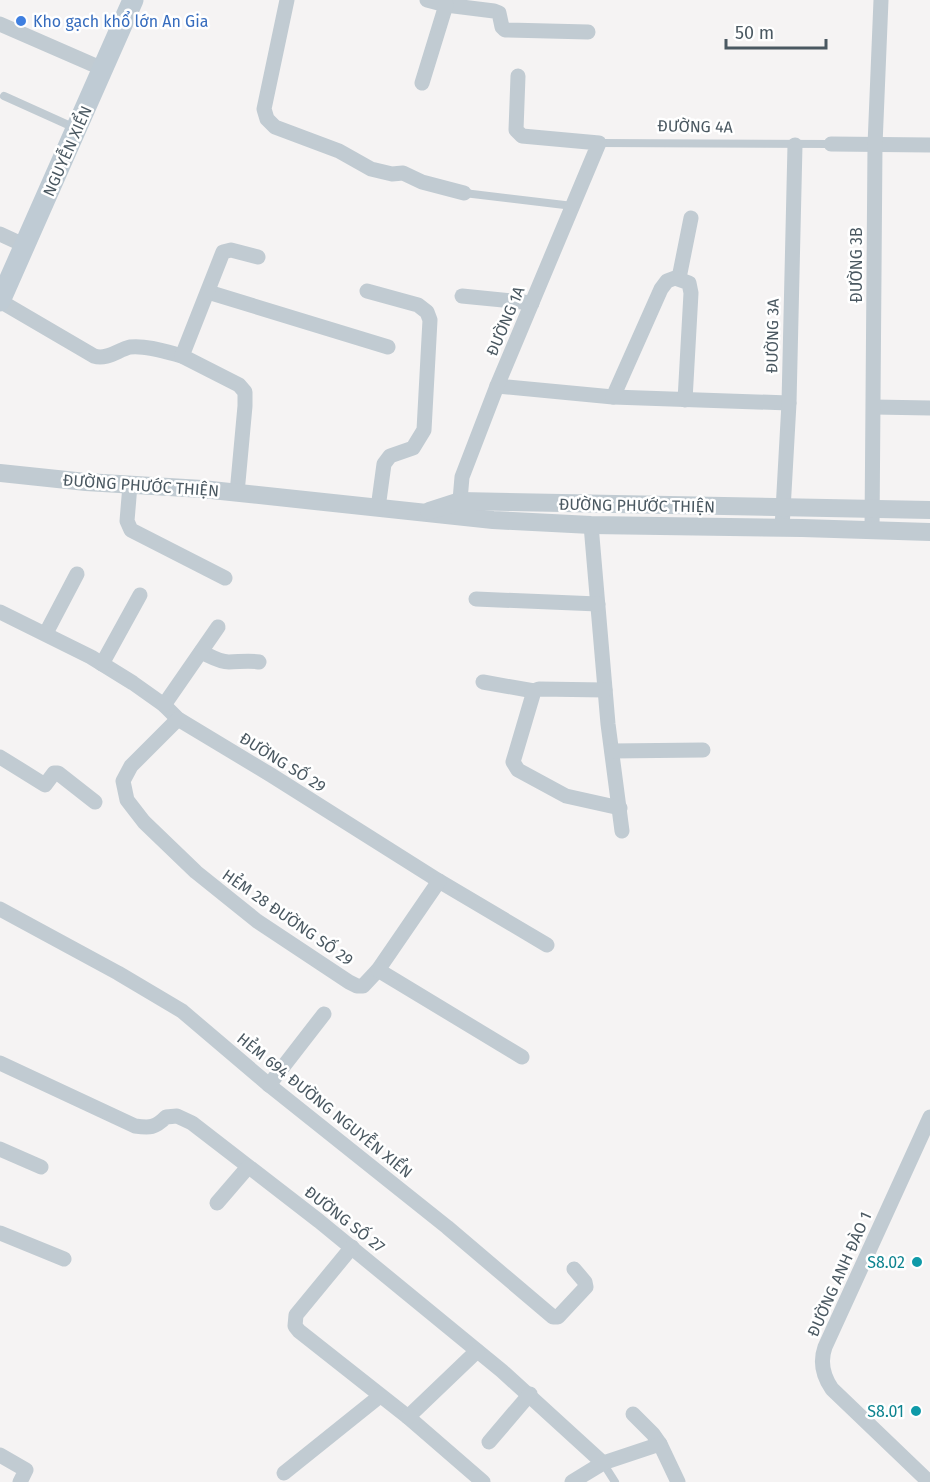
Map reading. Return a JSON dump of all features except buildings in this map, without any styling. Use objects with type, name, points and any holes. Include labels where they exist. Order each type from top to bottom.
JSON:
[{"type":"main road","name":"NGUYỄN XIỂN","points":[[0,301],[133,0]]},
{"type":"street","points":[[287,0],[264,110],[267,119],[274,127],[339,151],[371,169],[392,174],[403,173],[422,182],[464,193]]},
{"type":"street","points":[[427,0],[446,5],[494,10],[500,13],[502,27],[505,30],[588,32]]},
{"type":"street","name":"ĐƯỜNG 3B","points":[[872,530],[875,145],[881,0]]},
{"type":"street","points":[[422,83],[446,5]]},
{"type":"street","points":[[0,24],[103,69]]},
{"type":"street","name":"ĐƯỜNG 4A","points":[[518,76],[516,130],[522,136],[599,143]]},
{"type":"street","name":"ĐƯỜNG 1A","points":[[459,509],[462,477],[497,386],[599,143]]},
{"type":"street","name":"ĐƯỜNG 4A","points":[[831,144],[930,145]]},
{"type":"street","name":"ĐƯỜNG 3A","points":[[782,528],[791,508],[789,403],[795,145]]},
{"type":"street","points":[[679,278],[691,218]]},
{"type":"street","points":[[0,234],[26,246]]},
{"type":"street","points":[[182,356],[223,252],[231,250],[258,257]]},
{"type":"street","points":[[613,397],[662,289],[667,281],[679,278],[689,283],[691,293],[685,400]]},
{"type":"street","points":[[367,291],[418,305],[427,312],[430,320],[424,430],[413,448],[390,456],[384,464],[378,508]]},
{"type":"street","points":[[208,292],[388,347]]},
{"type":"street","points":[[462,296],[532,303]]},
{"type":"street","points":[[0,301],[99,358],[129,347],[143,348],[182,356],[239,385],[245,392],[237,493]]},
{"type":"street","points":[[497,386],[613,397],[789,403]]},
{"type":"street","points":[[874,407],[930,408]]},
{"type":"street","name":"ĐƯỜNG PHƯỚC THIỆN","points":[[0,473],[237,493],[424,513],[459,509],[930,510]]},
{"type":"street","points":[[130,485],[127,521],[131,530],[225,578]]},
{"type":"street","name":"ĐƯỜNG PHƯỚC THIỆN","points":[[459,509],[591,525],[930,532]]},
{"type":"street","points":[[591,525],[605,690],[622,831]]},
{"type":"street","points":[[46,633],[77,574]]},
{"type":"street","points":[[102,664],[140,595]]},
{"type":"street","points":[[476,599],[598,604]]},
{"type":"street","name":"ĐƯỜNG SỐ 29","points":[[0,612],[46,633],[102,664],[164,705],[178,719],[438,881],[547,945]]},
{"type":"street","points":[[164,705],[218,627]]},
{"type":"street","points":[[201,652],[221,661],[259,662]]},
{"type":"street","points":[[483,682],[534,691],[539,689],[605,690]]},
{"type":"street","points":[[534,691],[513,758],[514,766],[566,796],[620,808]]},
{"type":"street","name":"HẺM 28 ĐƯỜNG SỐ 29","points":[[178,719],[131,766],[123,781],[127,800],[144,822],[196,872],[258,921],[349,982],[363,986],[378,970],[438,881]]},
{"type":"street","points":[[612,752],[703,750]]},
{"type":"street","points":[[0,757],[45,785],[54,773],[58,773],[95,802]]},
{"type":"street","name":"HẺM 694 ĐƯỜNG NGUYỄN XIỂN","points":[[0,909],[118,973],[182,1011],[269,1085],[447,1227],[550,1316],[558,1317],[585,1289],[585,1282],[574,1269]]},
{"type":"street","points":[[378,970],[522,1057]]},
{"type":"street","points":[[269,1085],[324,1014]]},
{"type":"street","name":"ĐƯỜNG SỐ 27","points":[[0,1063],[135,1126],[149,1128],[156,1126],[166,1117],[177,1116],[192,1123],[352,1247],[530,1395],[603,1463]]},
{"type":"street","name":"ĐƯỜNG ANH ĐÀO 1","points":[[929,1482],[832,1389],[824,1373],[823,1362],[825,1347],[930,1118]]},
{"type":"street","points":[[0,1149],[41,1167]]},
{"type":"street","points":[[217,1203],[248,1167]]},
{"type":"street","points":[[0,1233],[64,1259]]},
{"type":"street","points":[[352,1247],[296,1315],[295,1326],[408,1417],[483,1482]]},
{"type":"street","points":[[408,1417],[477,1351]]},
{"type":"street","points":[[489,1442],[530,1395]]},
{"type":"street","points":[[284,1473],[380,1396]]},
{"type":"street","points":[[633,1414],[660,1444],[678,1482]]},
{"type":"street","points":[[572,1482],[603,1463],[660,1444]]},
{"type":"street","points":[[0,1455],[26,1470],[20,1482]]},
{"type":"lane","points":[[4,96],[77,129]]},
{"type":"lane","name":"ĐƯỜNG 4A","points":[[599,143],[831,144]]},
{"type":"lane","points":[[464,193],[573,206]]},
{"type":"lane","points":[[603,1463],[615,1482]]},
{"type":"place","name":"Kho gạch khổ lớn An Gia","points":[[21,21]]},
{"type":"place","name":"S8.02","points":[[917,1262]]},
{"type":"place","name":"S8.01","points":[[916,1411]]}]
